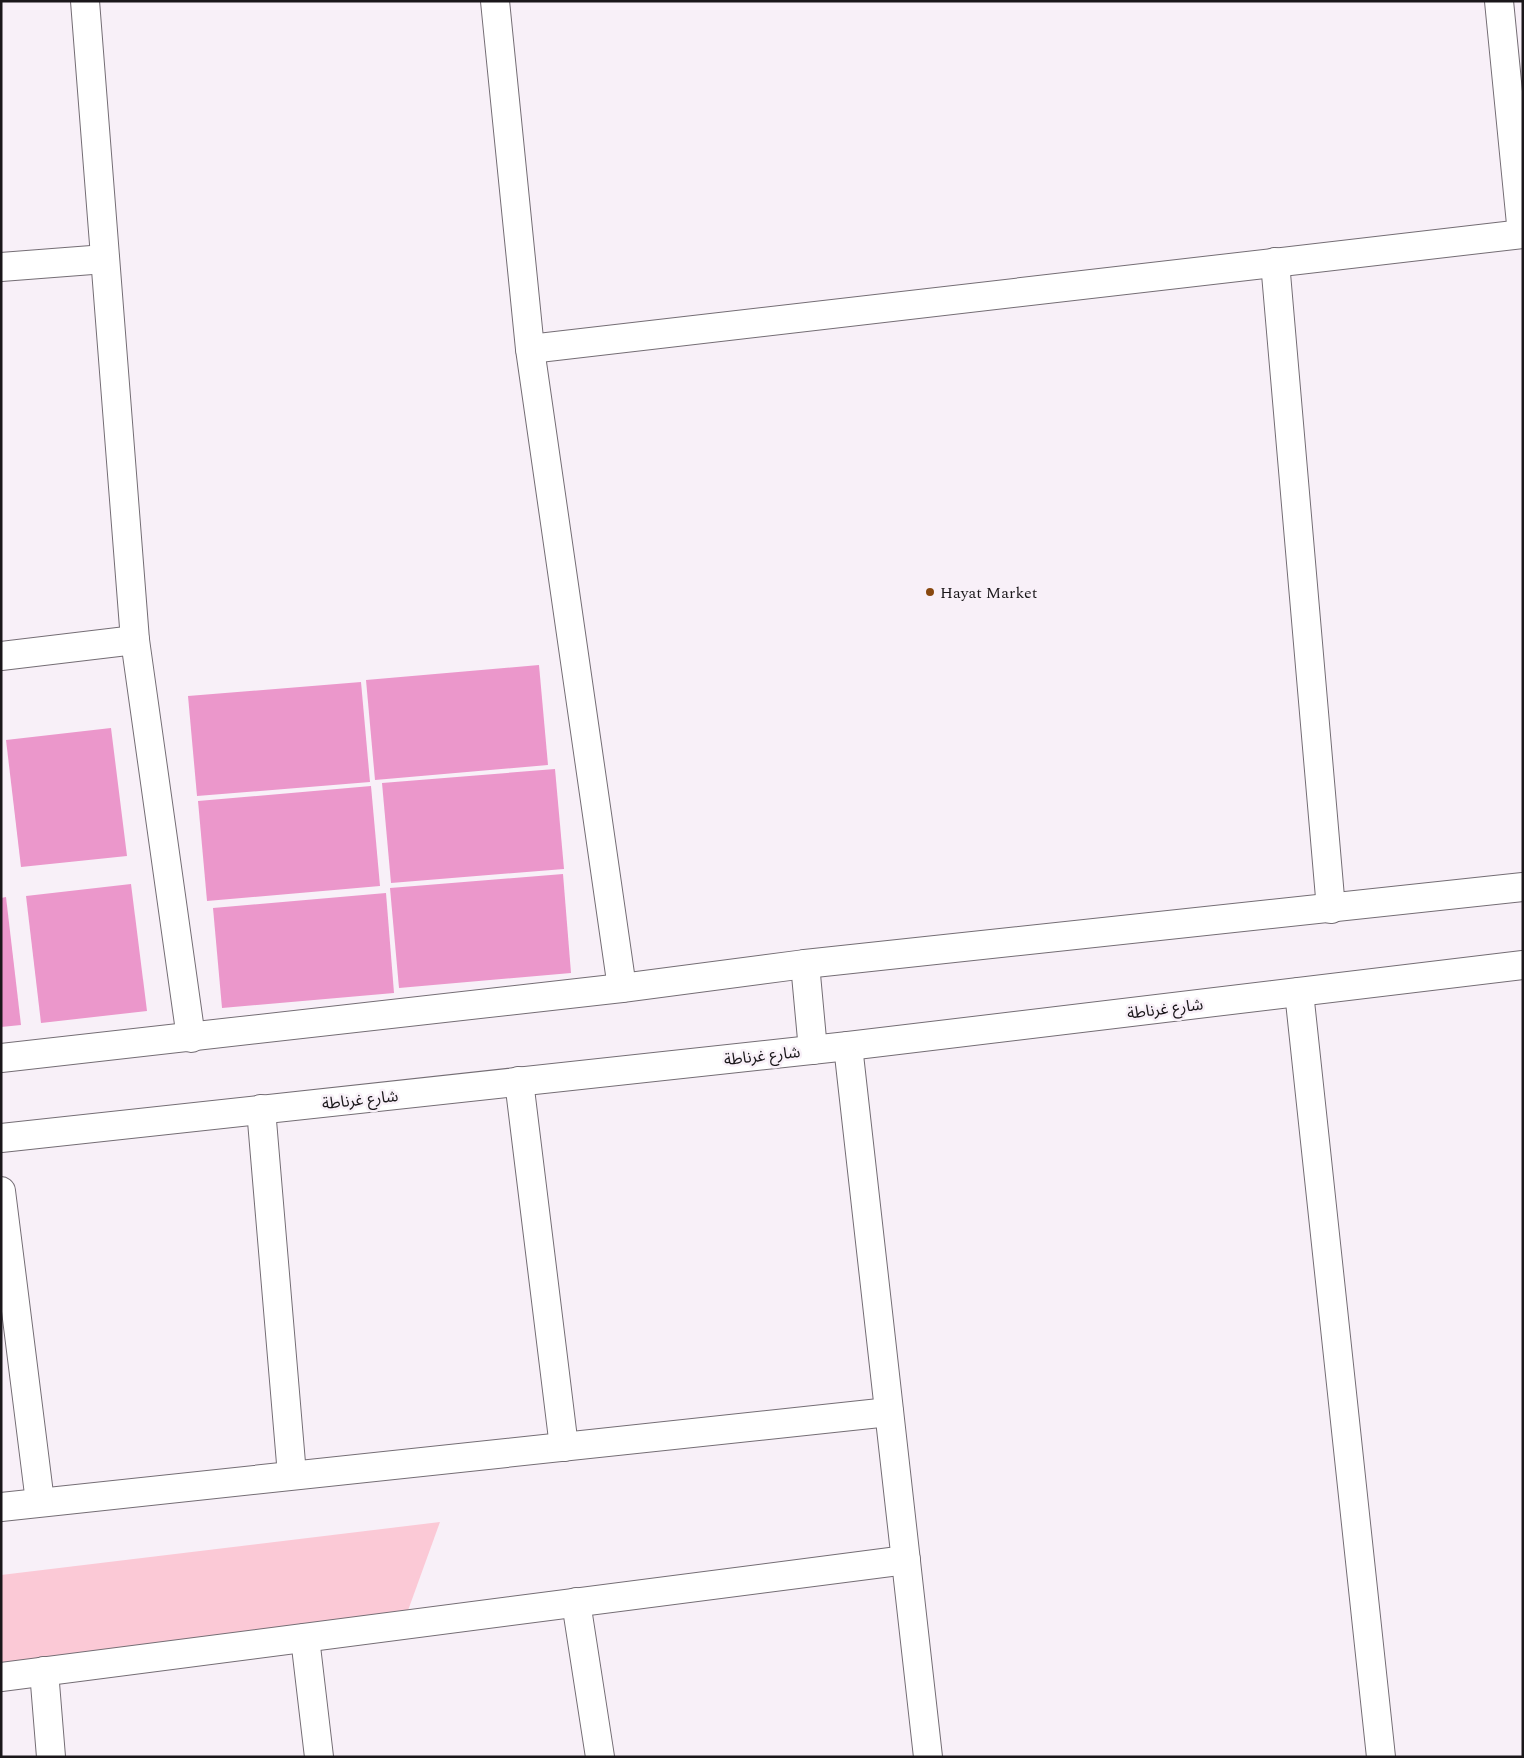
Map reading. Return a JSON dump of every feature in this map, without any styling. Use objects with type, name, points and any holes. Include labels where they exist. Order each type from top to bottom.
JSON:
[{"type":"street","points":[[86,1],[135,640],[191,1038]]},
{"type":"street","points":[[495,1],[530,349],[622,988]]},
{"type":"street","points":[[530,349],[1522,234],[1499,1]]},
{"type":"street","points":[[1,267],[106,259]]},
{"type":"street","points":[[1275,262],[1331,908]]},
{"type":"street","points":[[1,656],[135,640]]},
{"type":"street","points":[[1,1058],[622,988],[805,964],[1523,887]]},
{"type":"street","points":[[805,964],[812,1050]]},
{"type":"street","name":"شارع غرناطة","points":[[1,1138],[848,1046],[1523,965]]},
{"type":"street","points":[[1299,992],[1381,1757]]},
{"type":"street","points":[[848,1046],[928,1757]]},
{"type":"street","points":[[519,1081],[564,1446]]},
{"type":"street","points":[[262,1109],[292,1475]]},
{"type":"street","points":[[1,1191],[40,1502]]},
{"type":"street","points":[[1,1507],[889,1412]]},
{"type":"street","points":[[1,1677],[906,1560]]},
{"type":"street","points":[[576,1602],[600,1757]]},
{"type":"street","points":[[305,1638],[320,1757]]},
{"type":"street","points":[[44,1672],[51,1757]]},
{"type":"shaded area","points":[[440,1522],[406,1616],[1,1665],[1,1575]]},
{"type":"building","points":[[539,665],[548,765],[375,780],[366,680]]},
{"type":"building","points":[[361,682],[370,782],[197,796],[188,696]]},
{"type":"building","points":[[111,728],[127,856],[21,867],[6,740]]},
{"type":"building","points":[[555,769],[564,869],[391,883],[382,783]]},
{"type":"building","points":[[371,786],[380,886],[207,901],[198,801]]},
{"type":"building","points":[[563,874],[571,973],[399,988],[390,888]]},
{"type":"building","points":[[131,884],[147,1011],[41,1023],[26,896]]},
{"type":"building","points":[[386,893],[394,993],[222,1008],[213,908]]},
{"type":"building","points":[[6,897],[21,1025],[1,1027],[1,898]]},
{"type":"place","name":"Hayat Market","points":[[930,592]]}]
